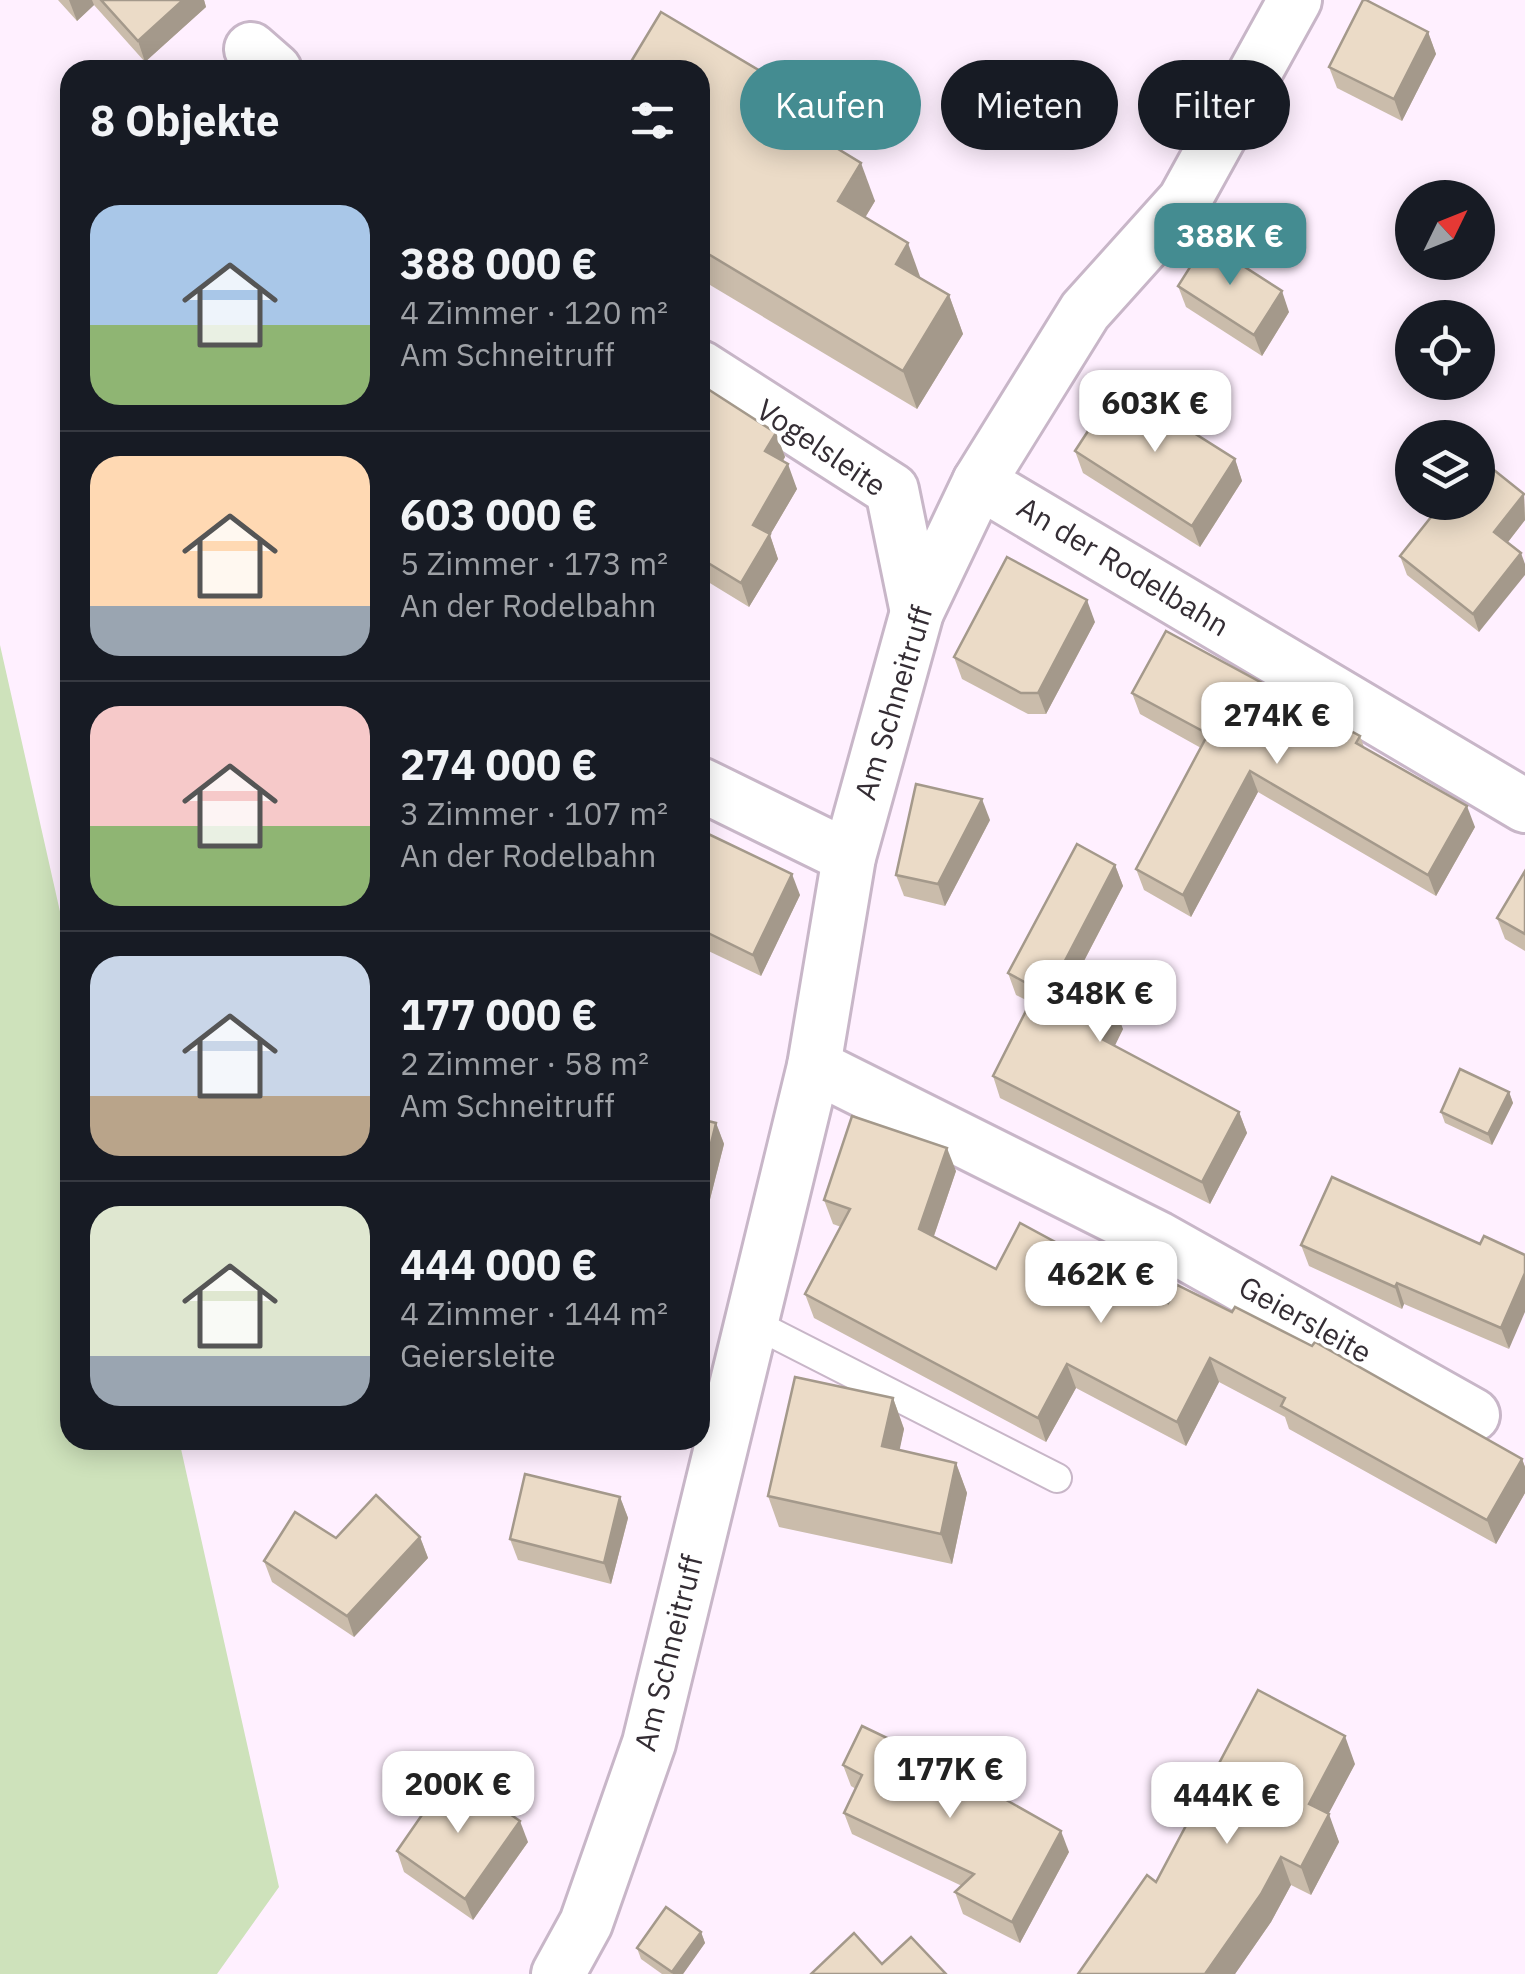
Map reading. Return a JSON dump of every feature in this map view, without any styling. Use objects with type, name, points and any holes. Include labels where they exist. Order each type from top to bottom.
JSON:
[{"type":"street","name":"Am Schneitruff","points":[[558,1974],[586,1923],[649,1744],[814,1066],[848,857],[917,612],[980,482],[1085,312],[1184,201],[1295,0]]},
{"type":"street","name":"Vogelsleite","points":[[710,374],[892,490],[917,612]]},
{"type":"street","name":"An der Rodelbahn","points":[[980,482],[1525,806]]},
{"type":"street","points":[[710,789],[848,857]]},
{"type":"street","name":"Geiersleite","points":[[814,1066],[1158,1238],[1473,1414]]},
{"type":"lane","points":[[751,1322],[1057,1478]]},
{"type":"green space","points":[[0,645],[60,912],[60,1450],[181,1450],[279,1887],[217,1974],[0,1974]]},
{"type":"building","points":[[101,0],[183,0],[138,41]]},
{"type":"building","points":[[1363,0],[1428,32],[1394,99],[1329,67]]},
{"type":"building","points":[[661,12],[742,60],[740,150],[840,150],[861,163],[838,201],[908,243],[896,264],[949,295],[903,371],[710,255],[710,60],[632,60]]},
{"type":"building","points":[[1206,242],[1282,291],[1254,335],[1178,286]]},
{"type":"building","points":[[1118,385],[1235,459],[1192,526],[1075,451]]},
{"type":"building","points":[[710,390],[776,433],[765,451],[788,464],[753,525],[770,534],[741,583],[710,564]]},
{"type":"building","points":[[1495,471],[1524,494],[1494,532],[1521,553],[1473,614],[1400,556],[1429,520],[1495,520]]},
{"type":"building","points":[[1007,557],[1087,600],[1038,693],[1021,693],[954,657]]},
{"type":"building","points":[[1166,631],[1360,736],[1356,743],[1467,806],[1428,875],[1250,771],[1183,895],[1136,869],[1208,734],[1132,693]]},
{"type":"building","points":[[916,784],[982,799],[938,884],[896,875]]},
{"type":"building","points":[[710,835],[792,874],[753,955],[710,934]]},
{"type":"building","points":[[1077,844],[1115,865],[1056,978],[1115,1008],[1100,1038],[1239,1112],[1202,1182],[993,1076],[1037,989],[1008,973]]},
{"type":"building","points":[[1525,871],[1525,934],[1497,918]]},
{"type":"building","points":[[1460,1069],[1509,1092],[1488,1134],[1441,1112]]},
{"type":"building","points":[[852,1116],[947,1148],[919,1229],[996,1269],[1020,1223],[1168,1303],[1177,1285],[1232,1312],[1235,1307],[1312,1346],[1315,1342],[1522,1459],[1487,1520],[1281,1406],[1285,1398],[1210,1358],[1177,1422],[1067,1364],[1038,1418],[805,1294],[850,1209],[824,1200]]},
{"type":"building","points":[[710,1122],[716,1123],[710,1147]]},
{"type":"building","points":[[1332,1177],[1480,1244],[1484,1236],[1525,1255],[1525,1273],[1501,1328],[1301,1245]]},
{"type":"building","points":[[795,1377],[893,1398],[882,1446],[956,1463],[941,1534],[768,1496]]},
{"type":"building","points":[[525,1474],[620,1497],[604,1563],[510,1539]]},
{"type":"building","points":[[376,1495],[420,1537],[347,1616],[264,1561],[295,1512],[336,1538]]},
{"type":"building","points":[[1258,1690],[1345,1736],[1309,1804],[1329,1814],[1301,1867],[1281,1857],[1261,1894],[1205,1974],[1078,1974],[1147,1875],[1156,1882]]},
{"type":"building","points":[[862,1726],[948,1767],[1061,1831],[1012,1922],[955,1892],[974,1874],[844,1813],[862,1775],[843,1765]]},
{"type":"building","points":[[451,1773],[520,1821],[465,1899],[397,1851]]},
{"type":"building","points":[[666,1907],[701,1932],[672,1972],[637,1948]]},
{"type":"building","points":[[854,1933],[882,1964],[911,1937],[946,1974],[811,1974]]}]
